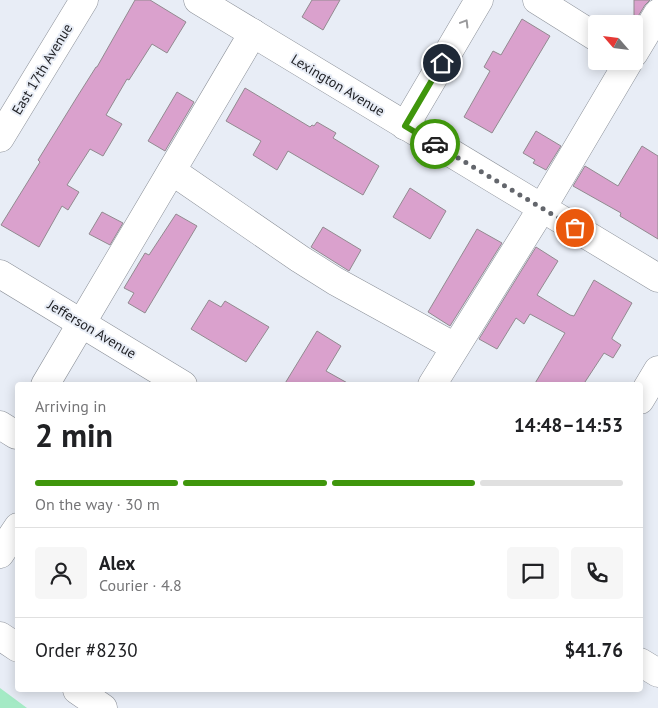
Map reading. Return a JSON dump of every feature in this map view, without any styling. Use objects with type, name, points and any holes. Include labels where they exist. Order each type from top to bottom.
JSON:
[{"type":"street","name":"East 17th Avenue","points":[[0,138],[84,0]]},
{"type":"street","name":"Lexington Avenue","points":[[198,0],[658,278]]},
{"type":"street","points":[[405,126],[479,0]]},
{"type":"street","points":[[537,0],[588,32]]},
{"type":"street","points":[[643,38],[658,13]]},
{"type":"street","points":[[47,382],[253,33]]},
{"type":"street","points":[[434,382],[542,208],[624,70]]},
{"type":"street","points":[[172,171],[300,259],[455,347]]},
{"type":"street","name":"Jefferson Avenue","points":[[0,274],[178,382]]},
{"type":"street","points":[[643,395],[658,370]]},
{"type":"street","points":[[0,425],[15,434]]},
{"type":"street","points":[[0,554],[15,532]]},
{"type":"street","points":[[0,636],[15,646]]},
{"type":"street","points":[[643,664],[658,673]]},
{"type":"street","points":[[80,692],[103,708]]},
{"type":"green space","points":[[0,688],[27,708],[0,708]]},
{"type":"building","points":[[135,0],[150,0],[186,22],[167,53],[152,44],[129,80],[127,79],[106,115],[122,124],[103,156],[90,149],[67,185],[79,192],[68,210],[62,206],[39,247],[1,225],[40,162],[38,160],[97,67]]},
{"type":"building","points":[[312,0],[340,0],[323,30],[302,17]]},
{"type":"building","points":[[634,0],[650,0],[639,15],[634,15]]},
{"type":"building","points":[[522,19],[550,36],[492,133],[464,117],[490,71],[484,67],[493,51],[501,55]]},
{"type":"building","points":[[245,88],[310,127],[314,126],[317,122],[336,133],[333,138],[379,166],[363,195],[288,151],[277,170],[253,155],[261,141],[226,121]]},
{"type":"building","points":[[177,92],[194,102],[165,151],[148,141]]},
{"type":"building","points":[[536,131],[561,146],[546,170],[533,163],[535,160],[523,153]]},
{"type":"building","points":[[642,146],[658,156],[658,239],[620,216],[621,213],[573,186],[585,166],[618,186]]},
{"type":"building","points":[[410,188],[446,211],[430,239],[393,217]]},
{"type":"building","points":[[102,212],[123,223],[110,245],[89,234]]},
{"type":"building","points":[[176,214],[197,226],[145,313],[128,303],[134,293],[124,288],[145,253],[149,255]]},
{"type":"building","points":[[323,227],[361,250],[349,271],[311,247]]},
{"type":"building","points":[[477,229],[502,243],[450,326],[428,312]]},
{"type":"building","points":[[536,247],[558,261],[537,295],[570,315],[574,316],[594,280],[632,303],[612,338],[621,345],[613,358],[604,353],[585,382],[536,382],[565,333],[530,314],[524,324],[516,318],[497,349],[479,339]]},
{"type":"building","points":[[209,300],[221,307],[225,301],[269,327],[246,362],[191,329]]},
{"type":"building","points":[[317,331],[341,346],[326,371],[346,382],[286,382]]},
{"type":"way so far","points":[[435,144],[575,228]]},
{"type":"route","points":[[435,144],[405,126],[442,63]]}]
